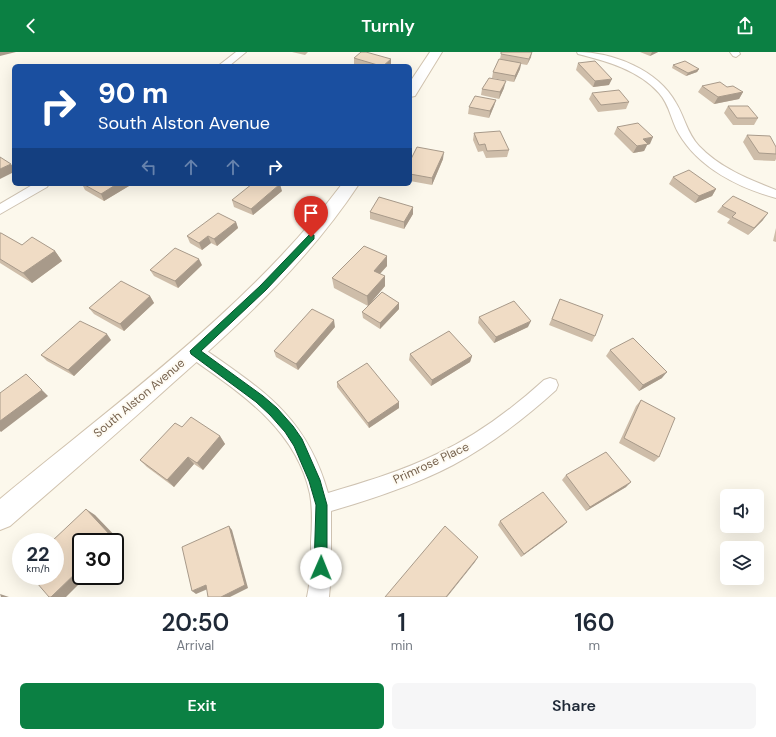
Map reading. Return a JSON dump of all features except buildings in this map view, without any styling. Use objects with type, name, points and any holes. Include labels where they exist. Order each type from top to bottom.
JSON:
[{"type":"street","points":[[226,64],[242,52]]},
{"type":"street","points":[[412,90],[436,52]]},
{"type":"street","points":[[581,52],[598,56],[625,66],[648,80],[670,101],[683,131],[706,158],[741,180],[776,194]]},
{"type":"street","points":[[0,210],[40,186]]},
{"type":"street","name":"South Alston Avenue","points":[[0,516],[194,351],[263,288],[311,237],[349,186]]},
{"type":"street","points":[[194,351],[259,399],[274,412],[298,442],[315,480],[321,505],[320,584],[318,597]]},
{"type":"street","name":"Primrose Place","points":[[321,505],[365,492],[415,473],[461,451],[506,421],[550,385]]},
{"type":"route","points":[[311,237],[263,288],[194,351],[259,399],[274,412],[298,442],[315,480],[321,505],[321,568]]}]
